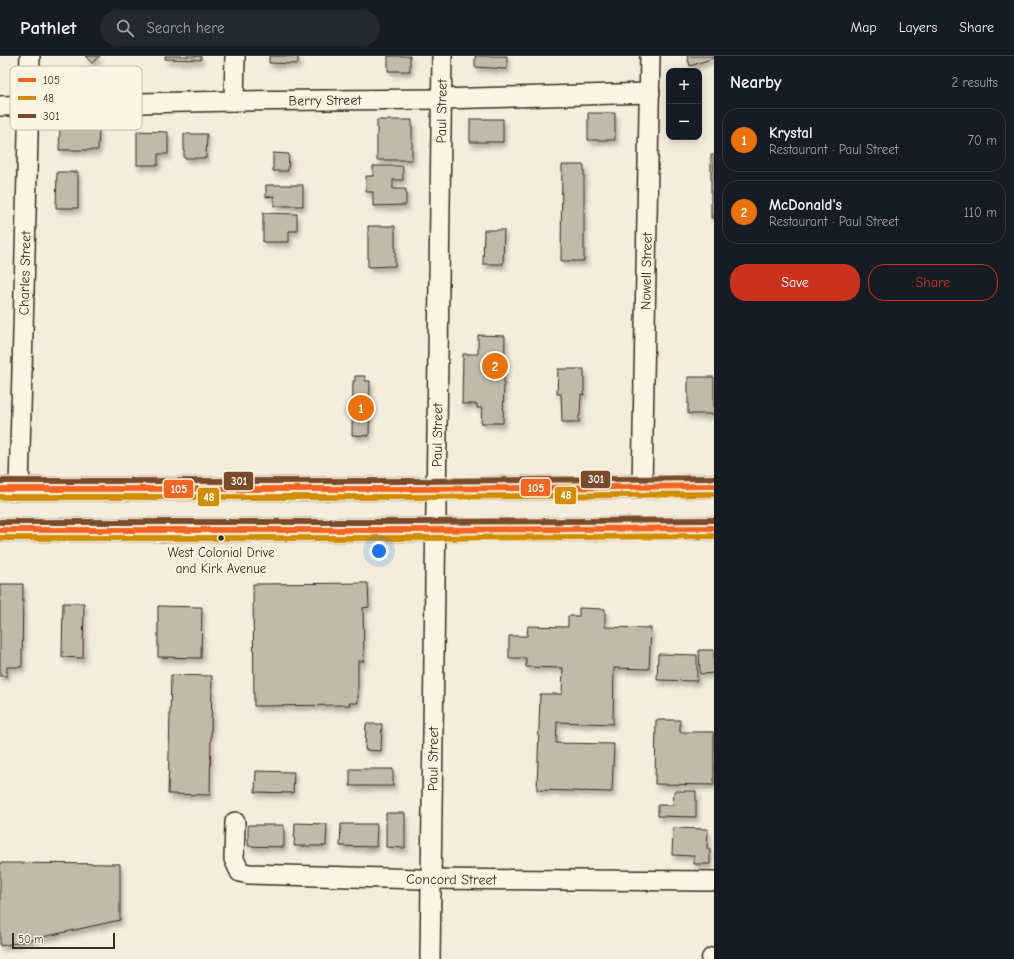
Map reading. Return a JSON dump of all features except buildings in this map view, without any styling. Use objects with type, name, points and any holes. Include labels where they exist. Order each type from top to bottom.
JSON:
[{"type":"highway","points":[[10,489],[714,486]]},
{"type":"highway","points":[[0,530],[435,530],[714,528]]},
{"type":"street","name":"Charles Street","points":[[30,56],[30,66]]},
{"type":"street","points":[[234,101],[235,56]]},
{"type":"street","name":"Paul Street","points":[[430,959],[442,56]]},
{"type":"street","name":"Nowell Street","points":[[642,487],[650,56]]},
{"type":"street","name":"Berry Street","points":[[142,103],[441,99],[650,93]]},
{"type":"street","name":"Charles Street","points":[[10,489],[28,130]]},
{"type":"street","name":"Concord Street","points":[[235,822],[234,859],[240,872],[249,874],[432,879],[714,881]]},
{"type":"transit line","name":"301","points":[[0,481],[419,481],[714,478]]},
{"type":"transit line","name":"105","points":[[0,489],[419,489],[714,486]]},
{"type":"transit line","name":"48","points":[[0,497],[419,497],[714,494]]},
{"type":"transit line","name":"301","points":[[0,522],[714,520]]},
{"type":"transit line","name":"105","points":[[0,530],[714,528]]},
{"type":"transit line","name":"48","points":[[0,538],[714,536]]},
{"type":"place","name":"McDonald's","points":[[495,366]]},
{"type":"place","name":"Krystal","points":[[361,408]]},
{"type":"place","name":"West Colonial Drive and Kirk Avenue","points":[[221,538]]}]
